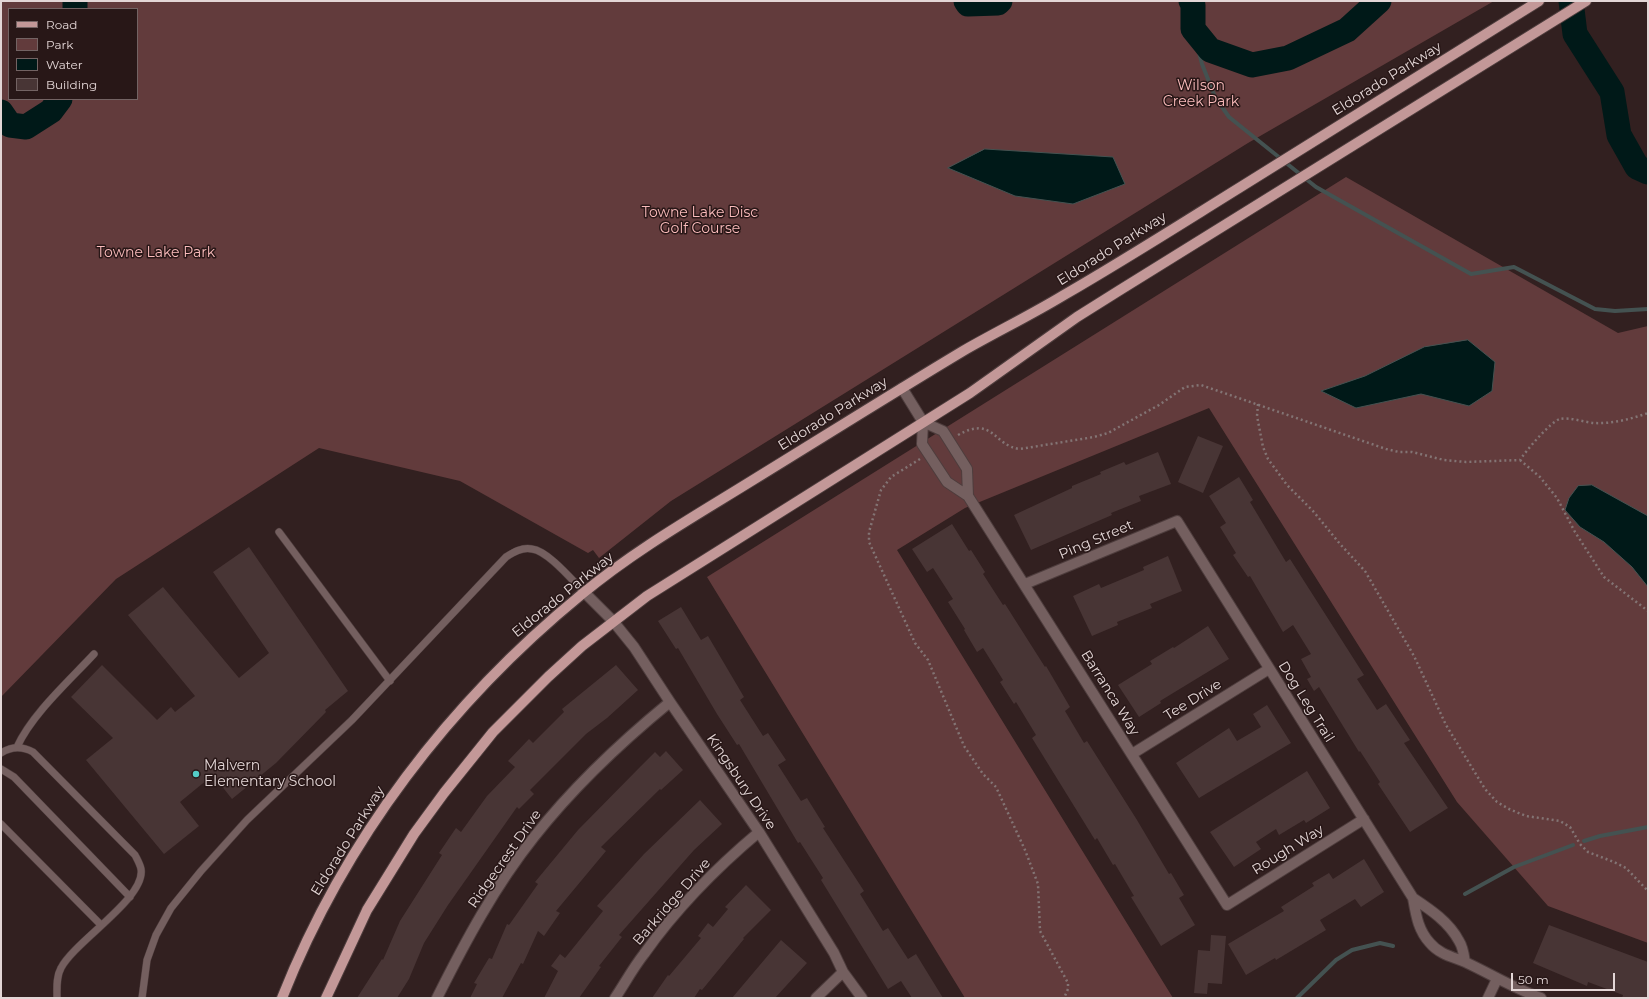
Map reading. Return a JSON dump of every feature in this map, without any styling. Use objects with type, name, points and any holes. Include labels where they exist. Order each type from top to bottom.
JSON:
[{"type":"main road","name":"Eldorado Parkway","points":[[282,998],[312,928],[363,838],[424,751],[483,685],[526,643],[584,592],[676,528],[902,388],[1096,276],[1539,1]]},
{"type":"main road","points":[[326,998],[367,910],[414,834],[444,793],[494,732],[527,697],[613,621],[688,568],[999,374],[1065,326],[1120,290],[1586,1]]},
{"type":"street","points":[[902,388],[923,422],[943,432],[967,469],[968,496]]},
{"type":"street","name":"Barranca Way","points":[[923,422],[922,444],[947,482],[968,496],[1227,905]]},
{"type":"street","name":"Ping Street","points":[[1025,584],[1177,520]]},
{"type":"street","name":"Dog Leg Trail","points":[[1177,520],[1413,898],[1416,920],[1423,935],[1431,945],[1446,955],[1465,962],[1497,979],[1541,998]]},
{"type":"street","name":"Kingsbury Drive","points":[[584,592],[613,621],[634,647],[759,832],[834,953],[843,972],[862,998]]},
{"type":"street","name":"Tee Drive","points":[[1132,754],[1269,669]]},
{"type":"street","name":"Ridgecrest Drive","points":[[437,998],[456,959],[494,894],[533,837],[578,784],[624,740],[670,702]]},
{"type":"street","name":"Rough Way","points":[[1227,905],[1364,819]]},
{"type":"street","name":"Barkridge Drive","points":[[615,998],[644,954],[688,900],[732,855],[759,832]]},
{"type":"street","name":"Dog Leg Trail","points":[[1413,898],[1436,913],[1449,925],[1460,942],[1465,962]]},
{"type":"street","points":[[816,998],[843,972]]},
{"type":"street","points":[[1488,998],[1497,979]]},
{"type":"lane","points":[[279,532],[390,681]]},
{"type":"lane","points":[[142,998],[148,960],[156,934],[176,902],[200,871],[247,820],[352,720],[506,557],[515,551],[525,548],[541,552],[563,570],[584,592]]},
{"type":"lane","points":[[17,747],[23,734],[33,721],[94,654]]},
{"type":"lane","points":[[1,752],[17,747],[25,748],[33,752],[135,855],[141,869],[139,882],[130,897],[73,951],[60,968],[56,983],[57,998]]},
{"type":"lane","points":[[1,769],[14,777],[130,897]]},
{"type":"lane","points":[[1,824],[101,925]]},
{"type":"path","points":[[962,433],[973,428],[984,428],[1012,448],[1020,449],[1094,437],[1108,433],[1191,385],[1201,385],[1386,449],[1399,452],[1412,452],[1444,460],[1466,462],[1520,460],[1540,477],[1557,498],[1575,532],[1604,577],[1648,611]]},
{"type":"path","points":[[1258,404],[1257,416],[1263,447],[1268,459],[1287,485],[1313,511],[1340,544],[1366,570],[1414,656],[1446,725],[1485,789],[1496,802],[1509,809],[1526,816],[1560,821],[1570,827],[1580,844],[1588,852],[1626,868],[1648,891]]},
{"type":"path","points":[[1520,460],[1546,429],[1552,423],[1560,419],[1596,423],[1635,418],[1648,413]]},
{"type":"path","points":[[921,458],[891,477],[881,490],[870,532],[870,542],[915,643],[928,660],[964,746],[983,774],[996,787],[1025,850],[1038,884],[1040,931],[1068,983],[1068,989],[1064,998]]},
{"type":"green space","points":[[1,1],[1494,1],[1248,143],[671,501],[599,558],[593,550],[588,553],[460,481],[319,448],[116,579],[1,697]]},
{"type":"green space","points":[[1346,177],[1618,333],[1648,326],[1648,943],[1548,906],[1457,802],[1209,408],[965,508],[897,550],[1173,998],[965,998],[707,577]]},
{"type":"water","points":[[985,149],[1113,157],[1125,184],[1073,204],[1015,196],[948,168]]},
{"type":"water","points":[[1468,340],[1495,362],[1492,391],[1469,406],[1421,394],[1356,408],[1321,391],[1365,376],[1424,347]]},
{"type":"water","points":[[1592,485],[1648,516],[1648,587],[1632,567],[1604,542],[1580,527],[1565,510],[1569,498],[1578,486]]},
{"type":"building","points":[[1198,436],[1223,446],[1203,493],[1178,482]]},
{"type":"building","points":[[1158,452],[1171,484],[1139,496],[1141,501],[1111,513],[1112,515],[1031,550],[1014,515],[1072,488],[1072,486],[1101,474],[1100,472],[1124,462],[1126,465]]},
{"type":"building","points":[[1239,477],[1253,500],[1250,502],[1286,562],[1290,559],[1364,675],[1357,679],[1377,710],[1386,704],[1410,740],[1404,743],[1448,808],[1410,832],[1378,784],[1380,782],[1360,751],[1359,752],[1319,687],[1314,691],[1307,679],[1311,677],[1301,659],[1311,654],[1293,625],[1283,632],[1250,576],[1248,577],[1233,555],[1236,553],[1220,527],[1226,523],[1209,496]]},
{"type":"building","points":[[952,524],[969,551],[971,550],[985,572],[983,574],[1003,605],[1005,604],[1045,667],[1046,666],[1070,707],[1065,711],[1084,743],[1087,741],[1169,874],[1171,873],[1184,895],[1179,898],[1195,925],[1161,946],[1131,897],[1134,896],[1115,864],[1113,865],[1097,838],[1095,840],[1032,738],[1036,735],[1016,702],[1014,704],[1000,682],[1003,680],[983,648],[977,652],[948,602],[953,599],[933,568],[927,572],[912,549]]},
{"type":"building","points":[[249,547],[348,691],[325,710],[326,712],[276,763],[232,799],[213,775],[180,802],[199,826],[164,854],[86,760],[113,738],[71,697],[102,665],[157,720],[171,707],[175,712],[195,696],[128,615],[163,587],[239,678],[269,653],[213,572]]},
{"type":"building","points":[[1168,556],[1182,591],[1150,604],[1152,608],[1117,622],[1118,625],[1092,636],[1073,596],[1099,584],[1101,588],[1144,570],[1143,567]]},
{"type":"building","points":[[681,607],[701,640],[708,636],[744,697],[740,700],[763,736],[768,733],[786,760],[778,765],[801,801],[807,798],[825,827],[823,828],[864,891],[860,894],[883,931],[888,928],[908,959],[916,954],[943,998],[912,998],[901,981],[888,989],[821,880],[823,878],[800,842],[798,843],[739,744],[737,745],[717,714],[678,648],[676,649],[658,621]]},
{"type":"building","points":[[1208,626],[1229,659],[1160,701],[1161,703],[1139,717],[1118,685],[1152,664],[1150,661],[1173,647],[1174,648]]},
{"type":"building","points":[[616,665],[638,690],[607,718],[586,734],[530,790],[534,794],[519,809],[517,807],[448,905],[424,943],[409,979],[397,998],[357,998],[382,959],[383,960],[400,921],[442,855],[439,853],[456,828],[461,832],[487,796],[515,767],[508,761],[529,739],[533,743],[564,712],[562,709]]},
{"type":"building","points":[[1267,705],[1291,743],[1199,798],[1176,763],[1229,728],[1237,741],[1261,727],[1253,714]]},
{"type":"building","points":[[666,751],[683,770],[661,790],[660,789],[601,847],[606,851],[556,911],[560,913],[544,936],[538,931],[523,964],[521,963],[502,998],[470,998],[477,984],[474,983],[489,958],[492,959],[507,924],[509,925],[538,884],[535,882],[578,830],[655,752],[660,757]]},
{"type":"building","points":[[1307,771],[1330,808],[1306,823],[1304,820],[1279,835],[1276,829],[1256,842],[1261,849],[1234,867],[1210,832]]},
{"type":"building","points":[[700,800],[722,824],[694,850],[619,935],[622,937],[599,966],[601,967],[579,998],[544,998],[558,971],[551,966],[560,954],[565,958],[603,911],[597,906],[644,854]]},
{"type":"building","points":[[1364,859],[1384,892],[1361,907],[1355,899],[1320,920],[1326,930],[1276,960],[1275,958],[1246,975],[1228,944],[1284,911],[1281,907],[1314,886],[1312,883],[1329,873],[1333,879]]},
{"type":"building","points":[[746,885],[771,910],[743,938],[744,939],[702,990],[700,989],[694,998],[652,998],[668,975],[669,976],[701,938],[698,936],[708,923],[713,927],[728,909],[725,907]]},
{"type":"building","points":[[1549,925],[1648,962],[1648,998],[1622,998],[1623,995],[1588,982],[1587,986],[1533,963]]},
{"type":"building","points":[[1211,935],[1226,936],[1222,984],[1208,983],[1207,994],[1194,993],[1198,950],[1210,951]]},
{"type":"building","points":[[781,940],[807,963],[775,998],[732,998]]},
{"type":"waterway","points":[[75,1],[75,8]]},
{"type":"waterway","points":[[966,1],[968,4],[998,3],[1000,1]]},
{"type":"waterway","points":[[1191,1],[1193,5],[1193,29],[1210,50],[1252,65],[1288,58],[1347,30],[1379,1]]},
{"type":"waterway","points":[[1571,1],[1575,34],[1612,92],[1619,135],[1637,167],[1648,172]]},
{"type":"waterway","points":[[1193,29],[1202,64],[1215,97],[1229,117],[1316,187],[1471,274],[1514,267],[1595,309],[1615,311],[1648,309]]},
{"type":"waterway","points":[[1,112],[10,125],[26,127],[51,111],[59,100]]},
{"type":"waterway","points":[[1584,841],[1600,836],[1648,827]]},
{"type":"waterway","points":[[1465,894],[1514,867],[1573,845]]},
{"type":"waterway","points":[[1297,998],[1336,960],[1352,950],[1380,943],[1393,946]]},
{"type":"place","name":"Malvern Elementary School","points":[[196,774]]},
{"type":"park label","name":"Wilson Creek Park","points":[[1201,94]]},
{"type":"park label","name":"Towne Lake Disc Golf Course","points":[[700,222]]},
{"type":"park label","name":"Towne Lake Park","points":[[156,253]]}]
